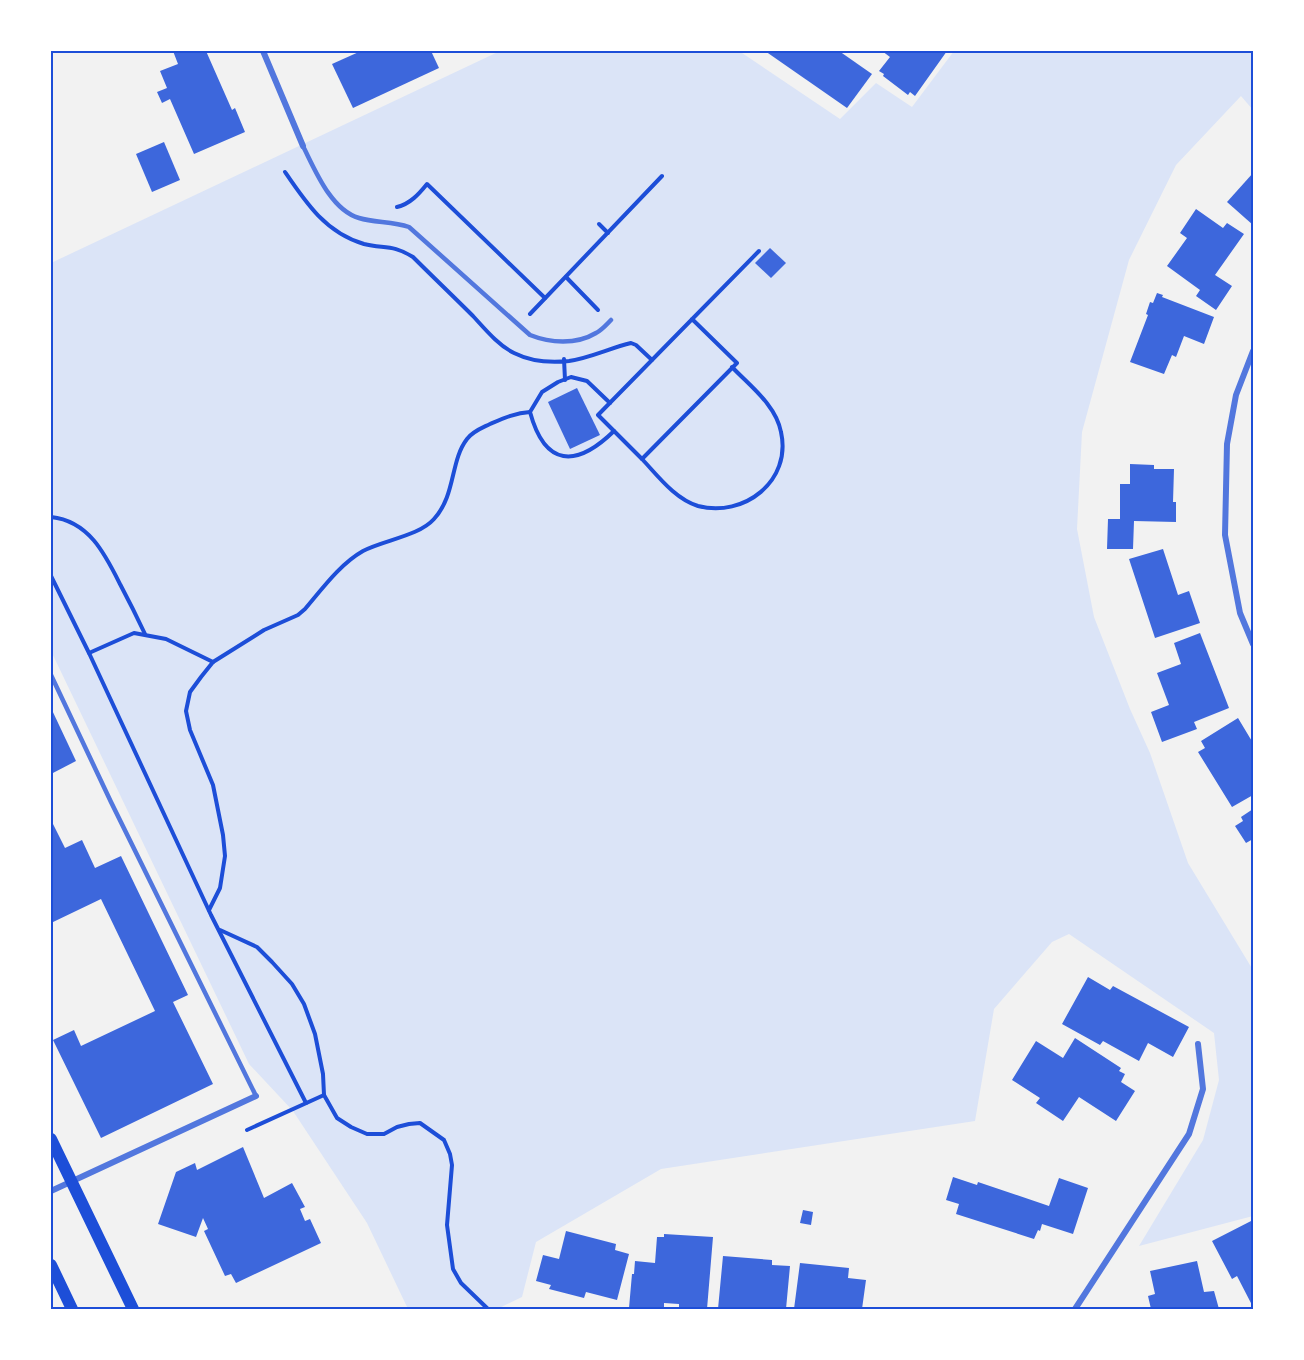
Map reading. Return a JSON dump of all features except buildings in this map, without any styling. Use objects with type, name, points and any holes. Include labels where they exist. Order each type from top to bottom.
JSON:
[{"type":"main road","points":[[51,1138],[133,1309]]},
{"type":"main road","points":[[51,1265],[72,1309]]},
{"type":"street","points":[[263,51],[303,146]]},
{"type":"street","points":[[1253,351],[1236,395],[1227,444],[1225,535],[1240,613],[1253,644]]},
{"type":"street","points":[[1075,1309],[1189,1134],[1203,1089],[1198,1044]]},
{"type":"street","points":[[51,1191],[256,1096]]},
{"type":"lane","points":[[303,146],[322,183],[348,214],[410,227],[530,335],[540,339],[573,341],[597,333],[610,321]]},
{"type":"lane","points":[[51,675],[116,813],[256,1096]]},
{"type":"path","points":[[285,172],[306,203],[327,225],[364,244],[402,250],[413,257],[479,323]]},
{"type":"path","points":[[519,326],[662,176]]},
{"type":"path","points":[[395,207],[403,206],[418,195],[427,184],[545,298]]},
{"type":"path","points":[[599,224],[608,233]]},
{"type":"path","points":[[732,367],[764,399],[774,414],[781,432],[783,453],[768,485],[756,496],[741,504],[723,509],[698,506],[680,497],[598,414],[759,251]]},
{"type":"path","points":[[566,277],[610,321]]},
{"type":"path","points":[[642,459],[737,363],[692,319]]},
{"type":"path","points":[[562,341],[565,380]]},
{"type":"path","points":[[610,403],[587,381],[571,377],[542,392],[530,412],[534,429],[542,442],[559,456],[572,457],[588,451],[605,440],[614,430]]},
{"type":"path","points":[[209,910],[220,888],[225,856],[213,785],[190,730],[186,711],[190,692],[213,662],[264,630],[298,615],[346,563],[363,551],[417,531],[433,521],[449,495],[468,437],[514,413],[530,412]]},
{"type":"path","points":[[51,517],[67,520],[87,532],[96,542],[107,558],[145,634]]},
{"type":"path","points":[[51,576],[209,910],[306,1103]]},
{"type":"path","points":[[89,653],[134,633],[166,639],[213,662]]},
{"type":"path","points":[[219,929],[257,947],[292,984],[304,1004],[315,1034],[322,1066],[324,1095],[337,1118],[367,1134],[384,1134],[397,1127],[420,1123],[444,1140],[452,1165],[447,1225],[453,1269],[461,1283],[488,1309]]},
{"type":"path","points":[[248,1130],[324,1095]]},
{"type":"shaded area","points":[[500,51],[739,51],[840,119],[876,83],[912,107],[954,51],[1253,51],[1253,110],[1241,96],[1176,165],[1129,260],[1082,432],[1077,529],[1094,617],[1150,753],[1188,863],[1253,970],[1253,1216],[1139,1246],[1203,1140],[1219,1080],[1214,1033],[1069,934],[1052,942],[994,1009],[975,1121],[661,1169],[536,1242],[522,1297],[497,1309],[408,1309],[367,1223],[293,1111],[249,1064],[51,651],[51,263]]}]
